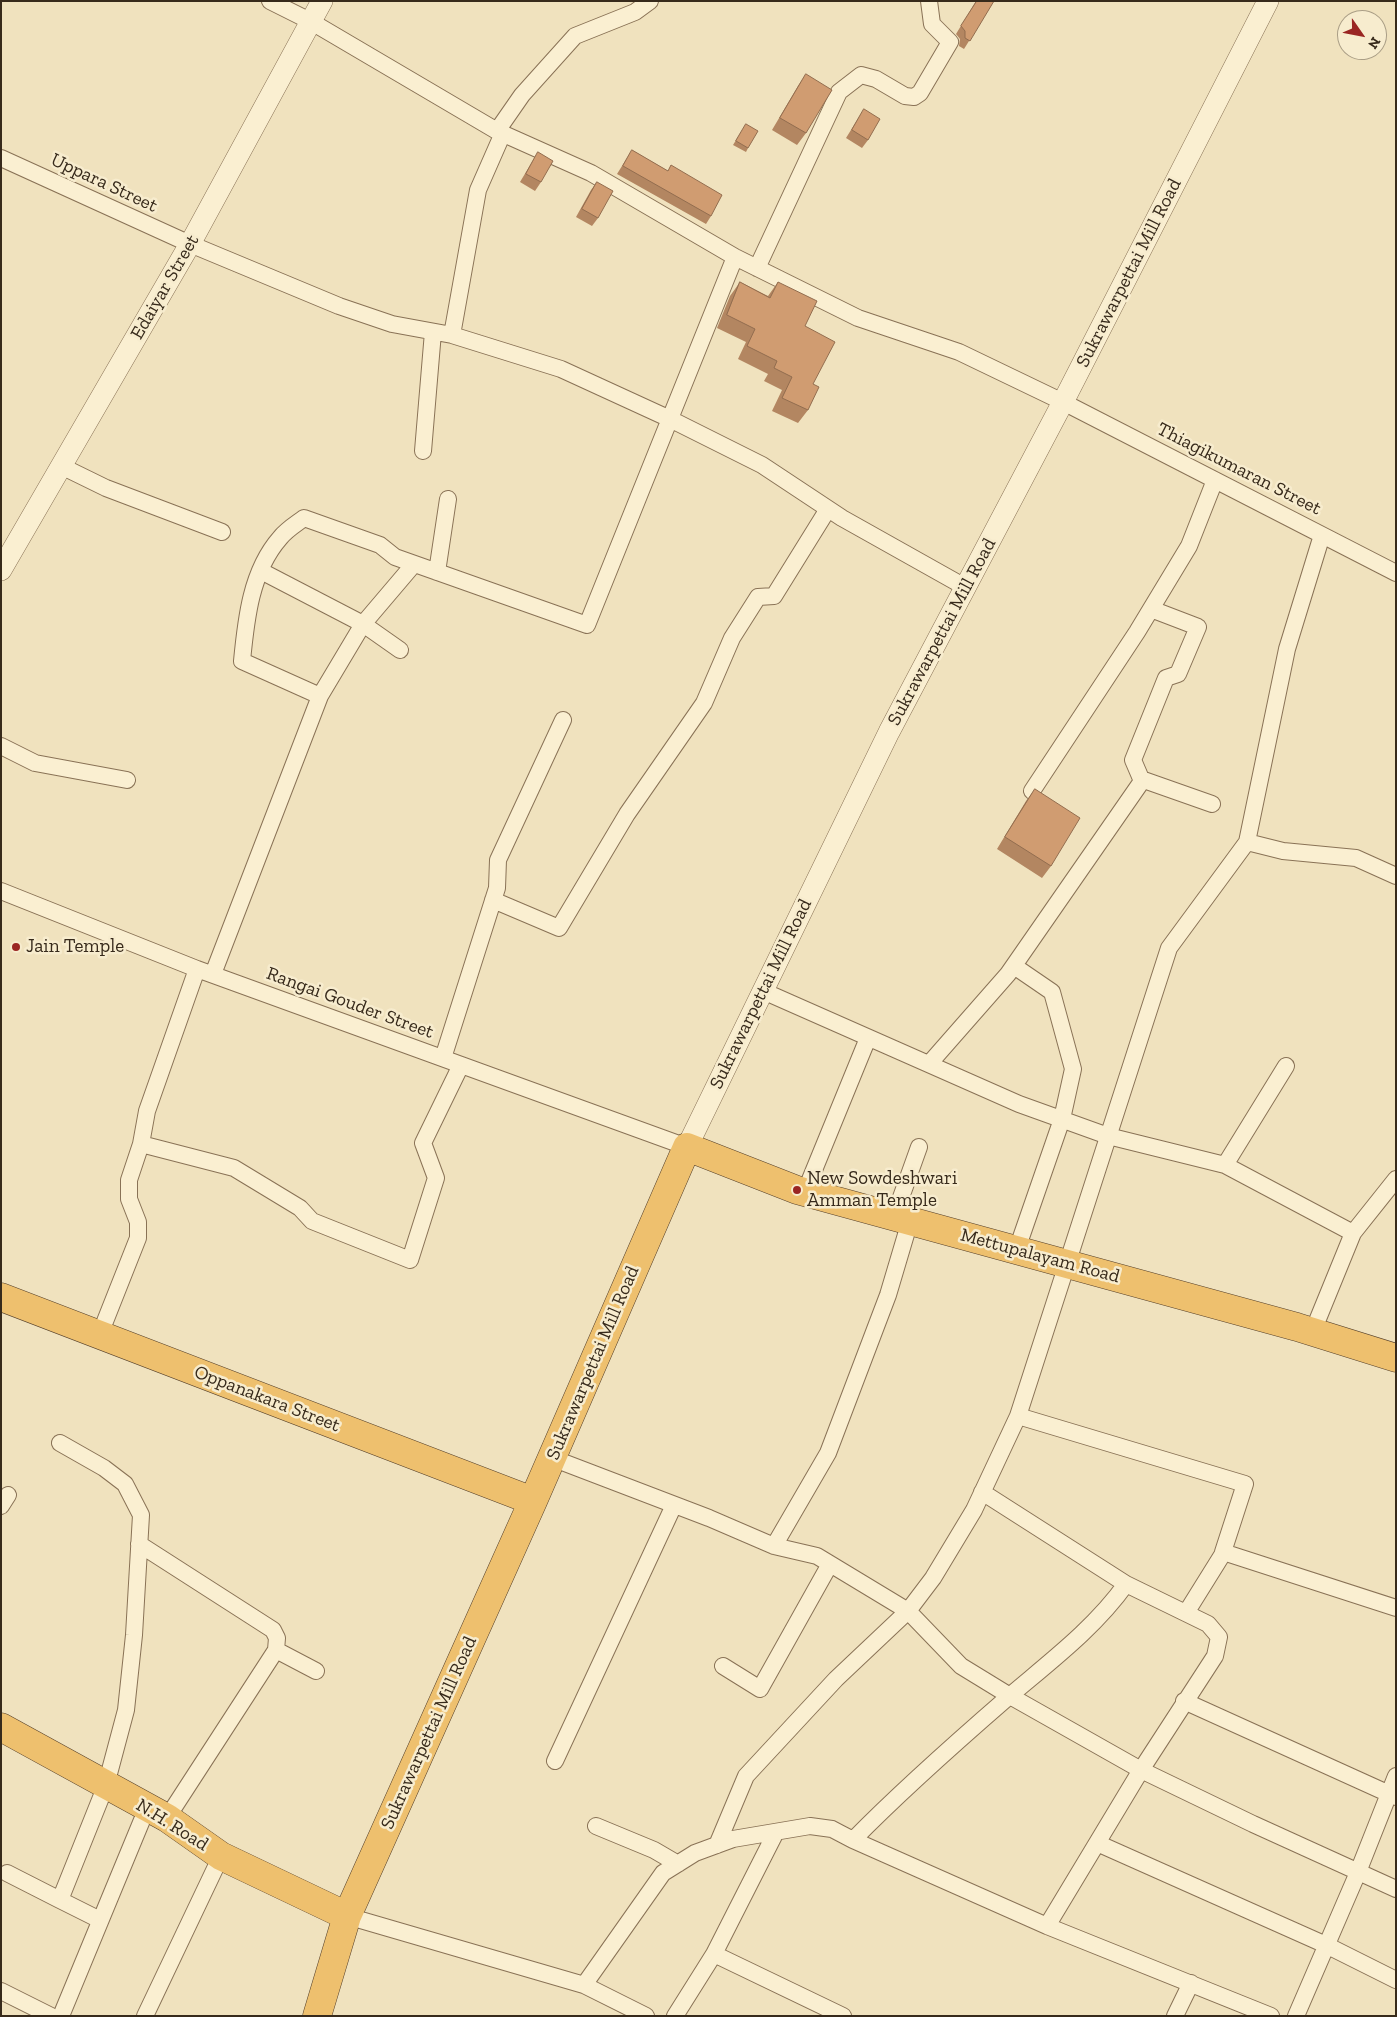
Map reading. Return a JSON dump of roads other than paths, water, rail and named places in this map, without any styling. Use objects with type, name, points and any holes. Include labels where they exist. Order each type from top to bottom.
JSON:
[{"type":"highway","name":"Mettupalayam Road","points":[[687,1147],[805,1192],[1313,1331],[1396,1358]]},
{"type":"highway","name":"Sukrawarpettai Mill Road","points":[[317,2016],[347,1916],[533,1501],[687,1147]]},
{"type":"highway","name":"Oppanakara Street","points":[[1,1297],[533,1501]]},
{"type":"highway","name":"N.H. Road","points":[[1,1727],[157,1813],[221,1856],[347,1916]]},
{"type":"street","name":"Thiagikumaran Street","points":[[270,1],[310,21],[500,132],[591,173],[734,257],[858,318],[959,352],[1063,402],[1396,573]]},
{"type":"street","name":"Edaiyar Street","points":[[1,570],[190,244],[322,1]]},
{"type":"street","points":[[452,335],[478,190],[500,132],[522,95],[575,36],[635,12],[650,1]]},
{"type":"street","points":[[757,268],[839,92],[861,75],[876,78],[905,96],[914,97],[920,93],[950,42],[932,24],[929,1]]},
{"type":"street","name":"Sukrawarpettai Mill Road","points":[[687,1147],[889,732],[1063,402],[1268,1]]},
{"type":"street","name":"Uppara Street","points":[[1,158],[190,244],[339,306],[392,324],[452,335],[561,369],[670,419],[762,465],[828,509],[965,588]]},
{"type":"street","points":[[320,696],[242,661],[247,611],[261,571],[280,538],[304,518],[380,545],[395,558],[587,624],[734,257]]},
{"type":"street","points":[[424,451],[433,332]]},
{"type":"street","points":[[61,466],[106,488],[222,532]]},
{"type":"street","points":[[1032,791],[1151,609],[1189,546],[1215,480]]},
{"type":"street","points":[[438,572],[448,499]]},
{"type":"street","points":[[493,900],[559,928],[627,814],[704,703],[732,638],[758,597],[774,596],[828,509]]},
{"type":"street","points":[[717,1846],[746,1776],[836,1679],[908,1611],[933,1578],[982,1492],[1018,1416],[1066,1262],[1169,948],[1247,842],[1287,649],[1322,535]]},
{"type":"street","points":[[213,974],[320,696],[363,624],[414,564]]},
{"type":"street","points":[[261,571],[363,624],[400,650]]},
{"type":"street","points":[[929,1064],[1014,966],[1142,781],[1133,760],[1166,678],[1178,674],[1198,627],[1151,609]]},
{"type":"street","points":[[443,1058],[497,888],[498,860],[563,720]]},
{"type":"street","points":[[1,746],[35,763],[127,780]]},
{"type":"street","points":[[1141,779],[1212,804]]},
{"type":"street","points":[[1247,842],[1283,851],[1356,858],[1396,876]]},
{"type":"street","name":"Rangai Gouder Street","points":[[1,891],[197,969],[687,1147]]},
{"type":"street","points":[[1014,966],[1052,992],[1073,1069],[1062,1119],[1017,1249]]},
{"type":"street","points":[[100,1334],[138,1238],[138,1222],[129,1199],[129,1180],[141,1144],[148,1112],[197,969]]},
{"type":"street","points":[[763,990],[1019,1104],[1108,1136],[1225,1165],[1353,1233]]},
{"type":"street","points":[[805,1192],[868,1038]]},
{"type":"street","points":[[141,1144],[234,1168],[300,1208],[312,1221],[410,1260],[436,1178],[423,1143],[461,1065]]},
{"type":"street","points":[[1225,1165],[1286,1066]]},
{"type":"street","points":[[774,1546],[828,1453],[888,1295],[918,1147]]},
{"type":"street","points":[[1313,1331],[1353,1233],[1396,1179]]},
{"type":"street","points":[[1018,1416],[1245,1484],[1224,1552],[1186,1613]]},
{"type":"street","points":[[60,1443],[104,1468],[124,1484],[141,1515],[134,1635],[126,1710],[106,1785],[60,1900]]},
{"type":"street","points":[[552,1458],[774,1546],[817,1556],[908,1611],[961,1666],[1010,1696],[1141,1770],[1396,1889]]},
{"type":"street","points":[[982,1492],[1126,1584],[1208,1624],[1219,1637],[1215,1656],[1141,1770],[1048,1926]]},
{"type":"street","points":[[555,1761],[674,1505]]},
{"type":"street","points":[[61,2016],[100,1920],[157,1813],[276,1650],[277,1638],[272,1630],[139,1544]]},
{"type":"street","points":[[1224,1552],[1396,1608]]},
{"type":"street","points":[[723,1666],[760,1689],[830,1564]]},
{"type":"street","points":[[853,1840],[902,1790],[1075,1640],[1113,1602],[1126,1584]]},
{"type":"street","points":[[276,1650],[316,1671]]},
{"type":"street","points":[[1184,1702],[1392,1796]]},
{"type":"street","points":[[1296,2016],[1392,1796],[1396,1776]]},
{"type":"street","points":[[596,1826],[654,1850],[678,1864]]},
{"type":"street","points":[[584,1985],[663,1873],[696,1853],[733,1839],[810,1826],[832,1829],[1048,1926],[1271,2016]]},
{"type":"street","points":[[676,2016],[714,1954],[776,1832]]},
{"type":"street","points":[[1097,1843],[1326,1945],[1396,1980]]},
{"type":"street","points":[[144,2016],[221,1856]]},
{"type":"street","points":[[7,1873],[100,1920]]},
{"type":"street","points":[[347,1916],[584,1985],[646,2016]]},
{"type":"street","points":[[714,1954],[843,2016]]},
{"type":"street","points":[[1175,2016],[1191,1983]]},
{"type":"street","points":[[1,1991],[51,2016]]},
{"type":"place","name":"Jain Temple","points":[[16,947]]},
{"type":"place","name":"New Sowdeshwari Amman Temple","points":[[797,1190]]}]
